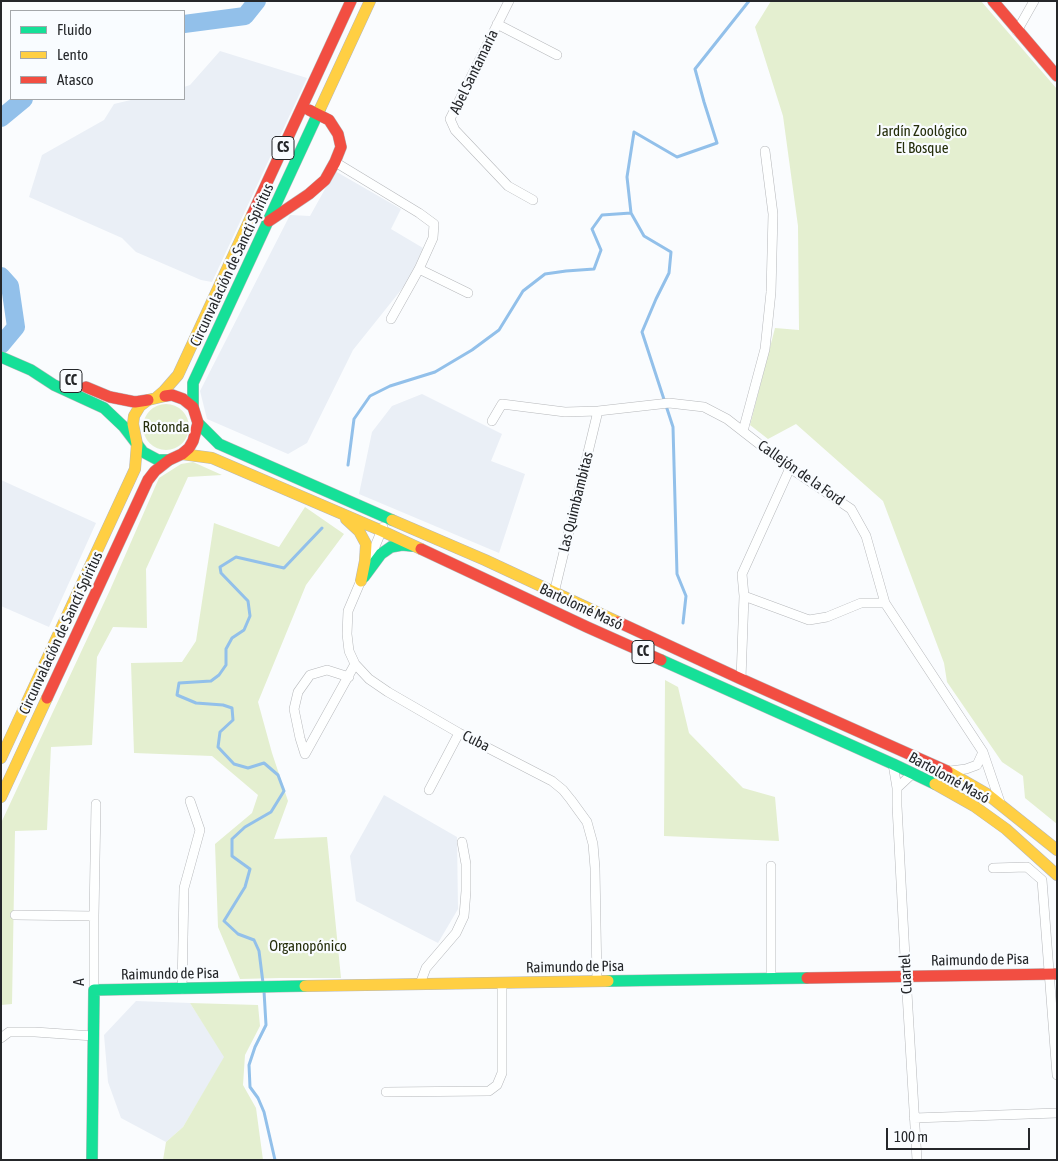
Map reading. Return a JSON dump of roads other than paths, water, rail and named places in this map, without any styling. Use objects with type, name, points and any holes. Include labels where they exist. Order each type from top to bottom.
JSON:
[{"type":"main road","name":"Circunvalación de Sancti Spíritus","points":[[152,398],[164,391],[178,375],[351,1]]},
{"type":"main road","name":"Circunvalación de Sancti Spíritus","points":[[193,407],[194,383],[370,1]]},
{"type":"main road","points":[[993,1],[1057,76]]},
{"type":"main road","points":[[268,222],[309,194],[325,180],[341,147],[338,134],[329,120],[302,107]]},
{"type":"main road","points":[[215,294],[234,295]]},
{"type":"main road","name":"CC","points":[[1,357],[31,370],[54,385],[104,408],[124,427],[143,452],[158,460],[169,460]]},
{"type":"main road","name":"CC","points":[[31,370],[57,375],[110,398],[135,402],[172,395],[183,399],[193,407],[198,422]]},
{"type":"main road","points":[[136,444],[133,424],[134,416],[140,406],[152,398]]},
{"type":"main road","points":[[169,460],[182,454],[189,448],[198,422]]},
{"type":"main road","name":"Bartolomé Masó","points":[[198,422],[219,444],[485,560],[741,679],[946,771],[987,794],[1057,850]]},
{"type":"main road","name":"Circunvalación de Sancti Spíritus","points":[[1,758],[135,469],[136,444]]},
{"type":"main road","name":"Bartolomé Masó","points":[[182,454],[212,458],[332,509],[416,546],[587,627],[894,764],[974,806],[1035,854],[1057,875]]},
{"type":"main road","name":"Circunvalación de Sancti Spíritus","points":[[1,797],[148,480],[155,471],[169,460]]},
{"type":"main road","points":[[332,509],[347,519],[359,531],[366,544],[361,581]]},
{"type":"main road","points":[[361,581],[381,554],[391,548],[402,545],[416,546]]},
{"type":"main road","points":[[912,773],[924,761]]},
{"type":"main road","name":"Raimundo de Pisa","points":[[94,990],[1053,974]]},
{"type":"main road","name":"A","points":[[92,1160],[94,990]]},
{"type":"street","name":"Abel Santamaría","points":[[509,1],[450,119],[455,130],[508,186],[533,200]]},
{"type":"street","points":[[1017,31],[1034,1]]},
{"type":"street","points":[[497,24],[557,55]]},
{"type":"street","points":[[743,431],[765,349],[771,292],[773,214],[765,151]]},
{"type":"street","points":[[335,162],[434,224],[433,238],[391,319]]},
{"type":"street","points":[[418,269],[468,294]]},
{"type":"street","name":"Callejón de la Ford","points":[[492,421],[502,404],[565,412],[598,411],[669,403],[704,407],[727,420],[790,468],[851,508],[866,536],[885,603],[983,752],[1001,804]]},
{"type":"street","name":"Las Quimbambitas","points":[[554,593],[598,411]]},
{"type":"street","points":[[741,679],[744,596],[742,574],[790,468]]},
{"type":"street","name":"Cuba","points":[[388,517],[348,611],[346,634],[349,651],[355,664],[369,679],[388,692],[460,733],[552,780],[567,795],[587,822],[593,844],[597,982]]},
{"type":"street","points":[[744,596],[809,620],[827,617],[861,603],[885,603]]},
{"type":"street","points":[[348,677],[327,670],[310,675],[298,692],[294,709],[305,754],[348,677],[355,664]]},
{"type":"street","points":[[429,790],[460,733]]},
{"type":"street","points":[[946,771],[977,765],[983,752]]},
{"type":"street","name":"Cuartel","points":[[894,764],[897,788],[897,822],[917,1160]]},
{"type":"street","points":[[897,788],[912,773]]},
{"type":"street","points":[[182,989],[184,888],[200,830],[190,801]]},
{"type":"street","name":"A","points":[[94,990],[96,804]]},
{"type":"street","points":[[420,984],[426,968],[456,933],[464,916],[466,864],[462,842]]},
{"type":"street","points":[[771,866],[771,978]]},
{"type":"street","points":[[993,868],[1027,866],[1042,880],[1053,974],[1057,1075]]},
{"type":"street","points":[[15,915],[94,916]]},
{"type":"street","points":[[386,1092],[489,1091],[497,1086],[502,1073],[502,983]]},
{"type":"street","points":[[1,1038],[9,1032],[93,1036]]},
{"type":"street","points":[[914,1118],[1057,1113]]},
{"type":"waterway","points":[[185,24],[245,16],[257,1]]},
{"type":"waterway","points":[[348,465],[354,419],[370,396],[390,386],[435,372],[472,350],[499,330],[523,291],[545,274],[594,269],[601,250],[592,229],[602,215],[631,213],[627,177],[634,132],[677,157],[717,143],[695,69],[749,1]]},
{"type":"waterway","points":[[1,118],[23,100]]},
{"type":"waterway","points":[[631,213],[644,236],[671,252],[669,273],[642,332],[673,427],[677,574],[686,596],[683,623]]},
{"type":"waterway","points":[[1,276],[10,286],[16,327],[1,345]]},
{"type":"waterway","points":[[263,983],[259,951],[254,940],[238,934],[224,921],[245,887],[250,869],[232,856],[232,839],[245,827],[271,812],[284,791],[278,775],[264,763],[248,768],[234,764],[218,747],[220,732],[233,720],[232,708],[223,705],[196,703],[177,695],[179,683],[211,681],[219,675],[226,665],[226,649],[232,638],[244,630],[250,616],[248,601],[221,573],[220,567],[236,557],[284,568],[322,528]]},
{"type":"waterway","points":[[264,991],[266,1025],[255,1047],[249,1065],[250,1087],[258,1098],[264,1112],[275,1160]]},
{"type":"park label","name":"Jardín Zoológico El Bosque","points":[[922,140]]},
{"type":"park label","name":"Rotonda","points":[[166,427]]},
{"type":"park label","name":"Organopónico","points":[[308,946]]}]
